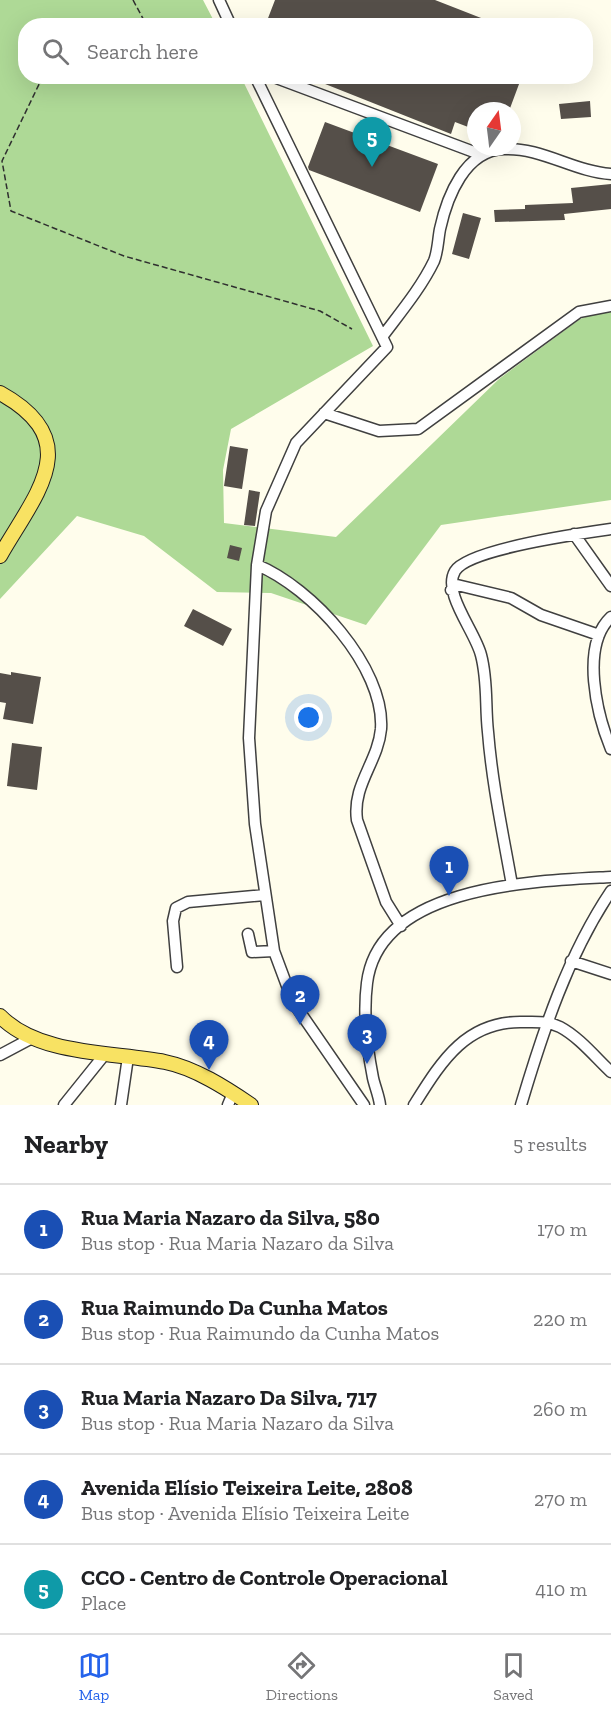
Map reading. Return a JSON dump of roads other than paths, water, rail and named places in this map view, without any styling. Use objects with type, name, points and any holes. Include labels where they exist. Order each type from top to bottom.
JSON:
[{"type":"main road","points":[[0,393],[33,415],[45,430],[49,449],[39,489],[0,556]]},
{"type":"main road","points":[[0,1016],[32,1038],[105,1054],[182,1066],[231,1099],[251,1105]]},
{"type":"street","points":[[219,0],[227,18]]},
{"type":"street","points":[[259,84],[387,347],[296,443],[266,511],[257,565],[249,773],[274,951],[293,1002],[361,1105],[370,1092],[373,1080]]},
{"type":"street","points":[[292,84],[467,149]]},
{"type":"street","points":[[521,151],[611,174]]},
{"type":"street","points":[[382,337],[431,266],[450,199],[472,161],[480,156]]},
{"type":"street","points":[[324,413],[379,430],[418,429],[579,312],[611,306]]},
{"type":"street","points":[[512,885],[488,732],[486,678],[481,656],[452,585],[460,565],[476,556],[574,534],[611,529]]},
{"type":"street","points":[[574,534],[611,586]]},
{"type":"street","points":[[257,565],[283,577],[324,610],[365,670],[377,699],[381,716],[378,742],[358,790],[355,807],[357,820],[386,902],[401,926]]},
{"type":"street","points":[[452,585],[511,598],[542,615],[599,635]]},
{"type":"street","points":[[611,617],[599,635],[594,680],[611,749]]},
{"type":"street","points":[[380,1105],[373,1080],[366,1025],[367,982],[380,949],[401,926],[433,906],[512,885],[611,877]]},
{"type":"street","points":[[521,1105],[571,961],[583,934],[611,891]]},
{"type":"street","points":[[177,967],[174,921],[177,908],[182,903],[265,896]]},
{"type":"street","points":[[248,934],[252,952],[274,951]]},
{"type":"street","points":[[571,961],[611,974]]},
{"type":"street","points":[[414,1105],[442,1060],[457,1045],[493,1026],[517,1021],[549,1022],[571,1035],[611,1072]]},
{"type":"street","points":[[0,1055],[32,1038]]},
{"type":"street","points":[[64,1105],[105,1054]]},
{"type":"street","points":[[121,1105],[128,1057]]},
{"type":"place","name":"CCO - Centro de Controle Operacional","points":[[372,167]]},
{"type":"place","name":"Rua Maria Nazaro da Silva, 580","points":[[449,896]]},
{"type":"place","name":"Rua Raimundo Da Cunha Matos","points":[[300,1025]]},
{"type":"place","name":"Rua Maria Nazaro Da Silva, 717","points":[[367,1064]]},
{"type":"place","name":"Avenida Elísio Teixeira Leite, 2808","points":[[209,1070]]}]
